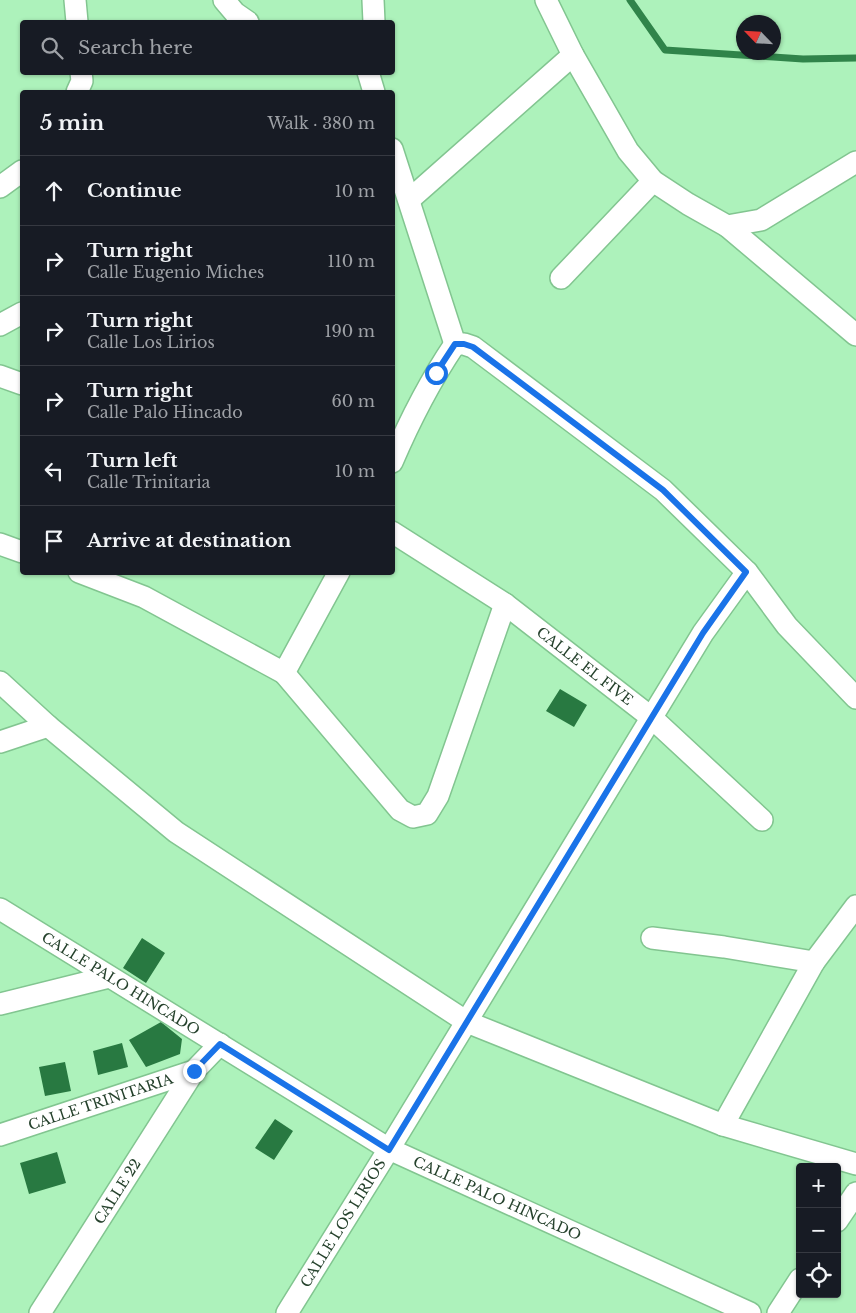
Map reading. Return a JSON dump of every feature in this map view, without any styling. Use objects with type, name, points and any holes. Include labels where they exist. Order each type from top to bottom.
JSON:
[{"type":"street","points":[[75,0],[77,20]]},
{"type":"street","points":[[224,0],[245,20]]},
{"type":"street","points":[[374,0],[374,20]]},
{"type":"street","points":[[546,0],[573,55],[628,151],[653,180],[688,204],[727,226],[856,335]]},
{"type":"street","points":[[409,200],[573,55]]},
{"type":"street","points":[[78,90],[82,81],[81,75]]},
{"type":"street","points":[[369,75],[373,90]]},
{"type":"street","points":[[395,158],[455,344]]},
{"type":"street","points":[[727,226],[761,220],[856,162]]},
{"type":"street","points":[[0,187],[20,172]]},
{"type":"street","points":[[561,278],[653,180]]},
{"type":"street","points":[[0,325],[20,314]]},
{"type":"street","points":[[395,455],[436,373],[455,344]]},
{"type":"street","points":[[455,344],[473,347],[663,490],[746,572],[787,626],[856,698]]},
{"type":"street","points":[[0,376],[20,383]]},
{"type":"street","name":"CALLE EL FIVE","points":[[395,534],[505,604],[652,718],[762,820]]},
{"type":"street","points":[[0,544],[20,551]]},
{"type":"street","name":"CALLE LOS LIRIOS","points":[[287,1313],[389,1150],[703,633],[746,572]]},
{"type":"street","points":[[87,575],[144,597],[284,673],[400,810],[413,817],[427,814],[438,796],[505,604]]},
{"type":"street","points":[[284,673],[337,575]]},
{"type":"street","points":[[0,682],[48,726],[176,832],[467,1022],[723,1125],[856,1164]]},
{"type":"street","points":[[0,742],[48,726]]},
{"type":"street","points":[[723,1125],[814,962],[856,906]]},
{"type":"street","name":"CALLE PALO HINCADO","points":[[0,909],[389,1150],[750,1313]]},
{"type":"street","points":[[652,938],[814,962]]},
{"type":"street","points":[[0,1004],[109,977]]},
{"type":"street","name":"CALLE TRINITARIA","points":[[0,1135],[194,1071],[220,1044]]},
{"type":"street","name":"CALLE 22","points":[[40,1313],[194,1071]]},
{"type":"street","points":[[841,1215],[856,1193]]},
{"type":"street","points":[[778,1313],[796,1285]]},
{"type":"building","points":[[560,689],[587,705],[574,727],[546,711]]},
{"type":"building","points":[[142,938],[165,953],[146,983],[123,968]]},
{"type":"building","points":[[161,1022],[182,1039],[180,1054],[146,1067],[129,1040]]},
{"type":"building","points":[[122,1043],[128,1067],[98,1075],[93,1051]]},
{"type":"building","points":[[65,1062],[71,1091],[45,1096],[39,1067]]},
{"type":"building","points":[[275,1119],[293,1131],[274,1160],[255,1148]]},
{"type":"building","points":[[57,1152],[66,1183],[29,1194],[20,1163]]},
{"type":"waterway","points":[[630,0],[665,50],[803,59],[856,58]]},
{"type":"route","points":[[194,1071],[220,1044],[389,1150],[703,633],[746,572],[663,490],[473,347],[455,344],[436,373]]}]
